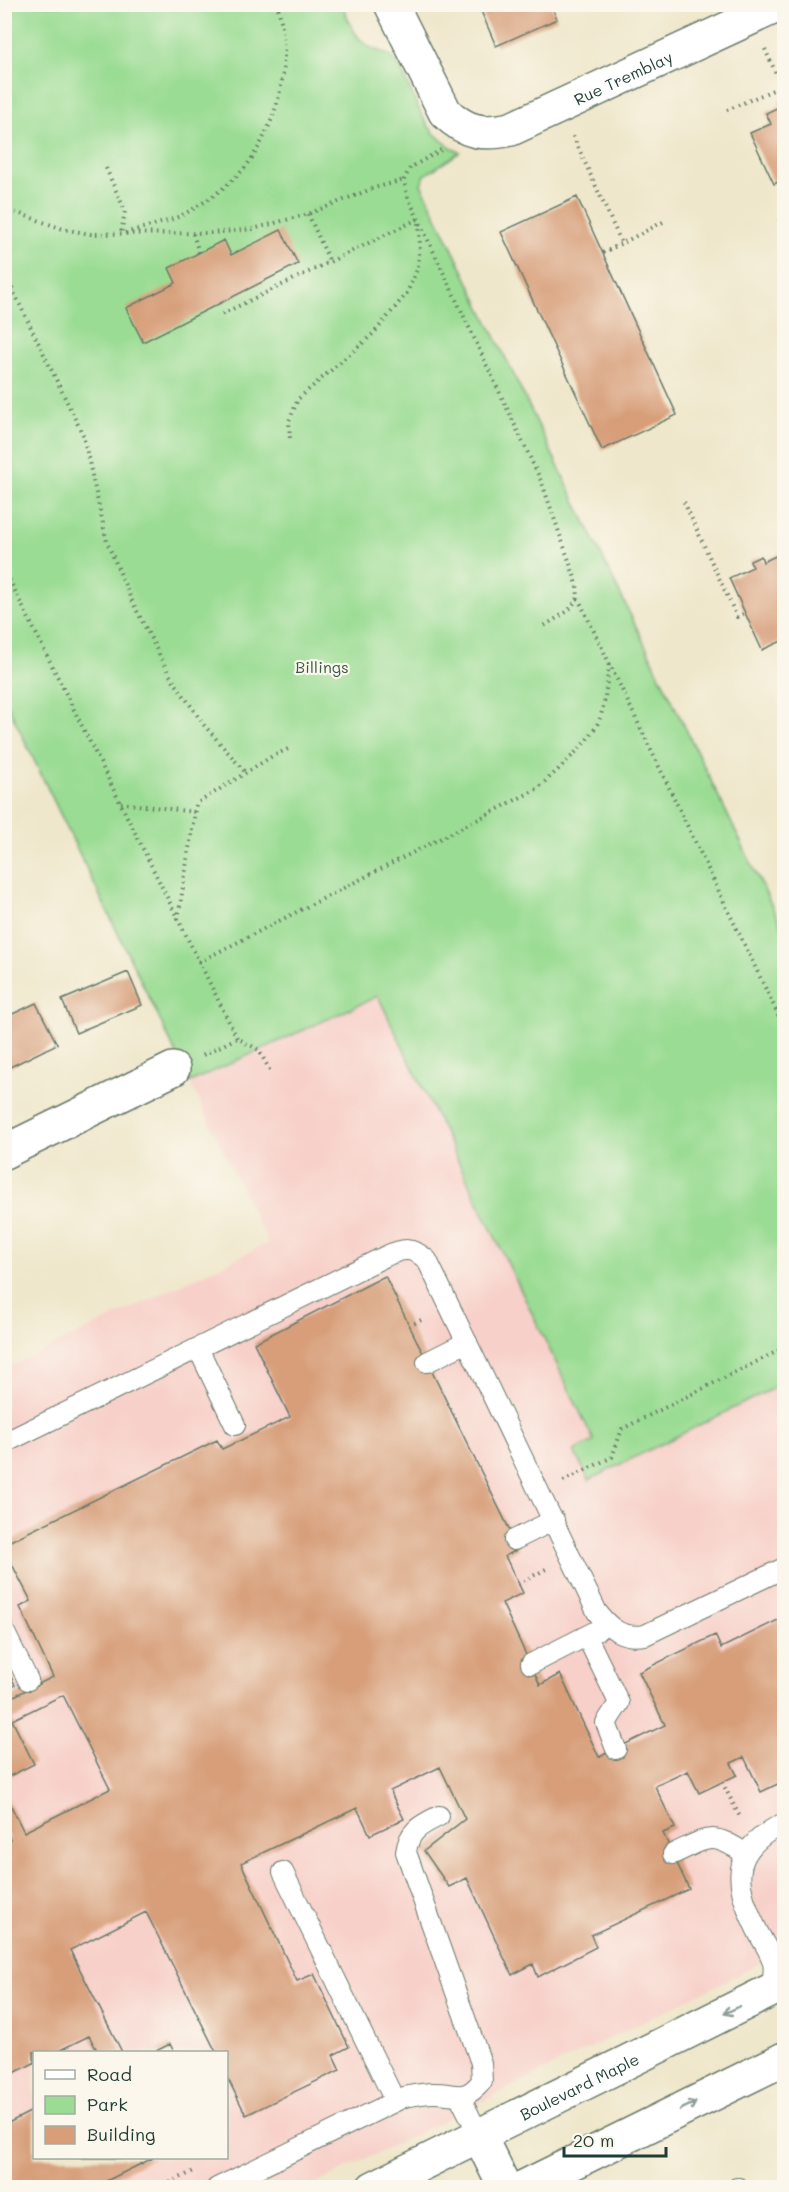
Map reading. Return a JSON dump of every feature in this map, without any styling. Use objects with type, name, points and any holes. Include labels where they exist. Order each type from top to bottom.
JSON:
[{"type":"street","points":[[391,4],[456,136]]},
{"type":"street","name":"Rue Tremblay","points":[[456,136],[503,130],[781,4]]},
{"type":"street","points":[[4,1152],[185,1063]]},
{"type":"street","name":"Boulevard Maple","points":[[373,2187],[780,1997]]},
{"type":"street","points":[[522,2187],[784,2059]]},
{"type":"street","points":[[479,2136],[505,2187]]},
{"type":"lane","points":[[4,1443],[386,1256],[397,1251],[408,1250],[418,1253],[427,1260],[597,1612],[607,1625],[620,1634],[633,1637],[645,1635],[784,1568]]},
{"type":"lane","points":[[427,1362],[467,1342]]},
{"type":"lane","points":[[198,1348],[235,1425]]},
{"type":"lane","points":[[514,1540],[554,1520]]},
{"type":"lane","points":[[531,1664],[607,1625]]},
{"type":"lane","points":[[4,1630],[28,1680]]},
{"type":"lane","points":[[587,1637],[619,1703],[606,1723],[616,1749]]},
{"type":"lane","points":[[217,2187],[404,2097],[434,2093],[460,2097],[474,2090],[482,2081],[483,2072],[406,1852],[407,1840],[412,1832],[419,1825],[439,1816]]},
{"type":"lane","points":[[780,1997],[773,1963],[748,1912],[741,1890],[741,1872],[746,1854],[762,1835],[784,1823]]},
{"type":"lane","points":[[673,1854],[710,1838],[729,1843],[746,1854]]},
{"type":"lane","points":[[283,1872],[395,2101]]},
{"type":"lane","points":[[460,2097],[479,2136]]},
{"type":"path","points":[[121,234],[184,214],[218,192],[249,163],[268,128],[284,81],[285,43],[277,4]]},
{"type":"path","points":[[751,18],[784,92]]},
{"type":"path","points":[[727,111],[782,86]]},
{"type":"path","points":[[559,106],[621,242]]},
{"type":"path","points":[[456,136],[410,168],[404,180],[407,195],[543,483],[577,584],[578,598],[784,1027]]},
{"type":"path","points":[[106,168],[125,211],[121,234]]},
{"type":"path","points":[[4,208],[63,229],[90,234],[193,234],[253,229],[308,214],[374,188],[404,180]]},
{"type":"path","points":[[308,214],[330,262]]},
{"type":"path","points":[[222,314],[418,219]]},
{"type":"path","points":[[290,439],[289,422],[298,399],[374,333],[407,293],[418,267],[420,245],[418,219]]},
{"type":"path","points":[[778,221],[784,219]]},
{"type":"path","points":[[603,253],[663,222]]},
{"type":"path","points":[[193,234],[199,253]]},
{"type":"path","points":[[4,272],[83,435],[107,542],[131,599],[169,674],[204,725],[246,773]]},
{"type":"path","points":[[684,502],[737,617],[745,613]]},
{"type":"path","points":[[4,569],[237,1038],[259,1050],[270,1071]]},
{"type":"path","points":[[544,626],[568,611],[578,598]]},
{"type":"path","points":[[199,962],[537,789],[573,755],[599,721],[606,698],[609,662]]},
{"type":"path","points":[[178,920],[196,804],[288,749]]},
{"type":"path","points":[[120,803],[195,812]]},
{"type":"path","points":[[185,1063],[237,1038]]},
{"type":"path","points":[[409,1326],[435,1313]]},
{"type":"path","points":[[584,1471],[612,1457],[622,1429],[784,1347]]},
{"type":"path","points":[[518,1584],[547,1568],[550,1561]]},
{"type":"path","points":[[722,1782],[733,1803]]},
{"type":"path","points":[[159,2187],[205,2165]]},
{"type":"shaded area","points":[[377,996],[595,1442],[575,1451],[589,1479],[784,1383],[784,1952],[309,2187],[5,2188],[5,1369],[268,1243],[190,1082]]},
{"type":"green space","name":"Billings","points":[[5,5],[342,5],[357,36],[369,47],[394,59],[427,124],[435,135],[460,152],[425,175],[421,184],[784,931],[784,1383],[589,1480],[574,1451],[594,1441],[378,996],[190,1082],[5,700]]},
{"type":"building","points":[[478,4],[551,4],[557,19],[496,46]]},
{"type":"building","points":[[784,99],[784,179],[774,184],[750,133],[771,124],[766,113],[781,106],[779,102]]},
{"type":"building","points":[[577,197],[677,415],[602,450],[501,232]]},
{"type":"building","points":[[281,230],[298,264],[143,342],[126,308],[176,283],[169,268],[224,240],[231,255]]},
{"type":"building","points":[[784,552],[784,640],[762,650],[729,578],[753,567],[750,561],[761,556],[763,562]]},
{"type":"building","points":[[128,972],[142,1005],[76,1033],[62,1000]]},
{"type":"building","points":[[36,1003],[57,1044],[4,1070],[4,1018]]},
{"type":"building","points":[[385,1276],[519,1549],[505,1556],[523,1593],[502,1603],[540,1685],[560,1674],[599,1757],[665,1725],[639,1672],[715,1635],[721,1648],[784,1617],[784,1781],[761,1792],[744,1757],[731,1763],[737,1775],[699,1793],[688,1771],[655,1786],[675,1828],[663,1833],[689,1889],[591,1935],[596,1947],[538,1977],[533,1964],[512,1975],[467,1878],[449,1887],[424,1851],[465,1819],[440,1767],[390,1791],[404,1819],[370,1835],[357,1808],[241,1863],[297,1981],[314,1974],[349,2047],[333,2055],[340,2070],[246,2115],[228,2079],[228,2051],[216,2051],[146,1912],[70,1950],[121,2051],[97,2051],[89,2036],[58,2051],[33,2051],[33,2064],[4,2078],[4,1841],[10,1839],[4,1828],[4,1792],[24,1832],[110,1789],[63,1695],[12,1720],[34,1764],[4,1779],[4,1693],[8,1699],[53,1677],[20,1607],[31,1601],[4,1549],[4,1544],[217,1440],[222,1449],[290,1417],[254,1343]]},
{"type":"building","points":[[4,1663],[15,1685],[4,1690]]},
{"type":"building","points":[[170,2044],[174,2051],[156,2051]]},
{"type":"building","points":[[33,2110],[33,2159],[151,2159],[92,2188],[4,2188],[4,2125]]}]
